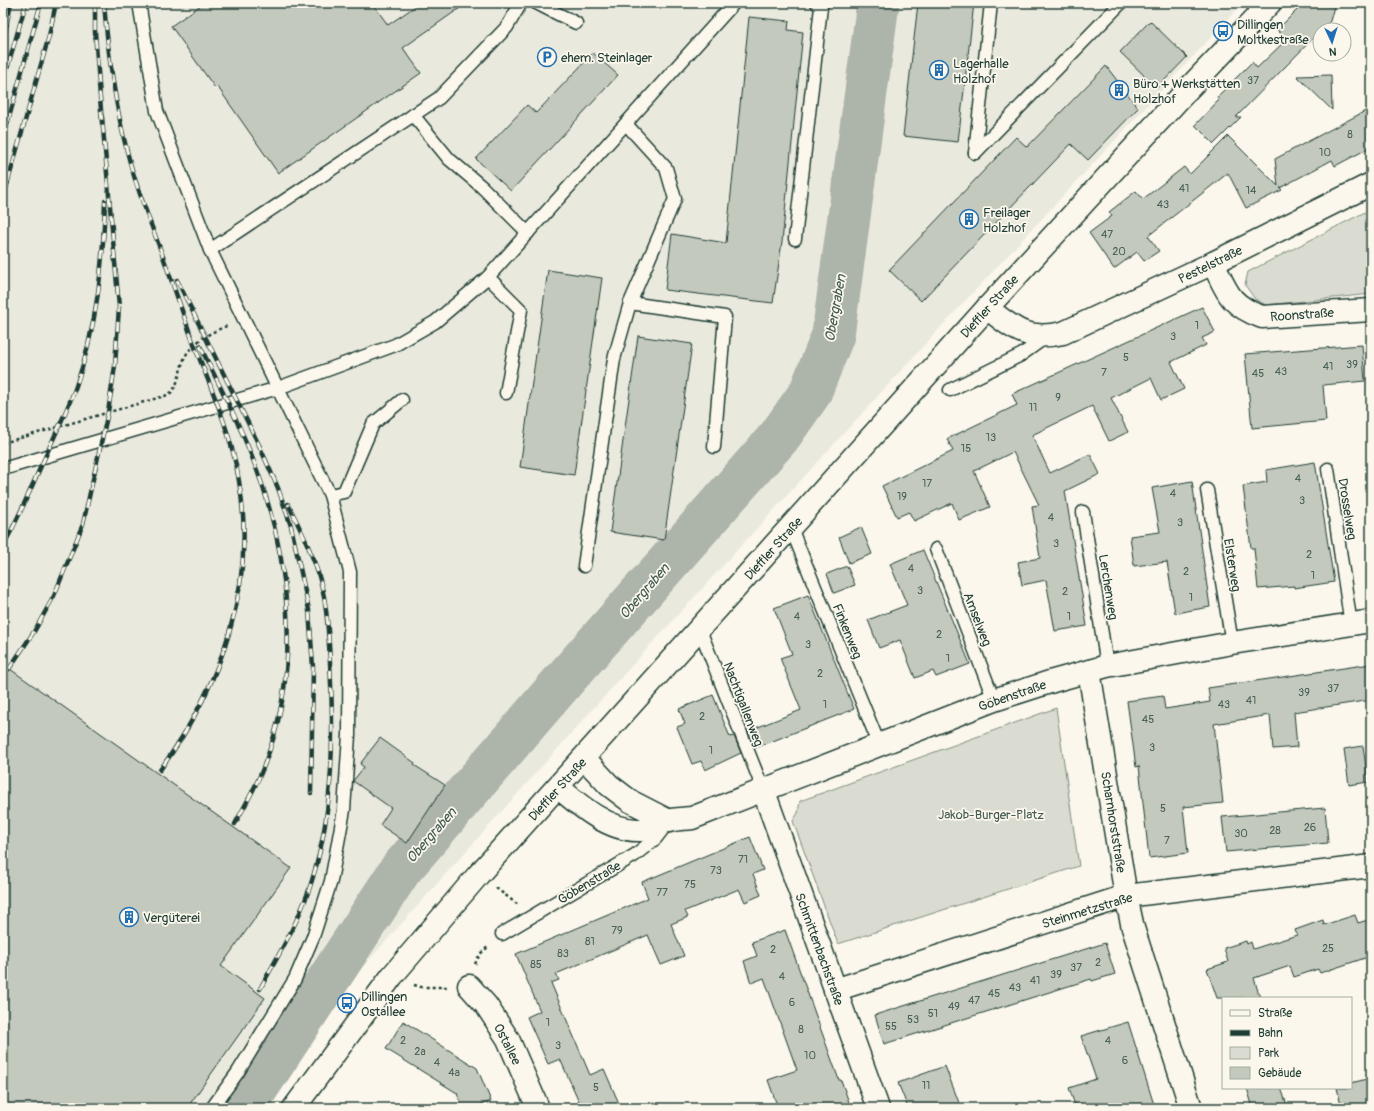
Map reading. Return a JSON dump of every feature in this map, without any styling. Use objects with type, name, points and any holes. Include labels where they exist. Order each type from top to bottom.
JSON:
[{"type":"street","name":"Dieffler Straße","points":[[294,1108],[392,976],[479,874],[700,630],[987,308],[1189,88],[1270,3]]},
{"type":"street","name":"Pestelstraße","points":[[987,308],[1010,327],[1029,335],[1046,337],[1063,333],[1212,263],[1371,184]]},
{"type":"street","name":"Roonstraße","points":[[1212,263],[1231,300],[1246,312],[1262,317],[1371,310]]},
{"type":"street","name":"Göbenstraße","points":[[558,787],[576,802],[598,816],[629,830],[643,830],[669,821],[692,818],[762,789],[994,700],[1098,669],[1232,643],[1361,623]]},
{"type":"street","name":"Scharnhorststraße","points":[[1098,669],[1126,896],[1133,928],[1191,1108]]},
{"type":"street","points":[[584,758],[609,785],[630,801],[669,821]]},
{"type":"street","name":"Schmittenbachstraße","points":[[762,789],[878,1108]]},
{"type":"street","name":"Steinmetzstraße","points":[[835,990],[1126,896],[1371,866]]},
{"type":"street","name":"Ostallee","points":[[469,986],[486,1005],[508,1039],[538,1108]]},
{"type":"lane","points":[[140,3],[157,111],[210,250],[242,320],[278,388],[330,495],[350,572],[349,735],[344,810],[331,881],[314,937],[295,979],[238,1072],[212,1108]]},
{"type":"lane","points":[[210,250],[439,98],[506,26],[521,3]]},
{"type":"lane","points":[[536,3],[576,23]]},
{"type":"lane","points":[[3,469],[278,388],[395,344],[435,322],[488,277],[734,3]]},
{"type":"lane","points":[[795,239],[821,7],[818,3]]},
{"type":"lane","points":[[991,3],[975,153],[1122,3]]},
{"type":"lane","points":[[413,115],[449,159],[482,187],[528,233]]},
{"type":"lane","points":[[584,566],[614,358],[630,303],[675,199],[666,168],[626,124]]},
{"type":"lane","points":[[488,277],[521,310],[506,393]]},
{"type":"lane","points":[[630,303],[725,318],[714,447]]},
{"type":"lane","name":"Pestelstraße","points":[[950,390],[1021,356],[1046,337]]},
{"type":"lane","points":[[330,495],[344,492],[373,424],[402,400]]},
{"type":"lane","name":"Drosselweg","points":[[1328,470],[1361,623]]},
{"type":"lane","name":"Elsterweg","points":[[1207,490],[1232,643]]},
{"type":"lane","name":"Lerchenweg","points":[[1083,512],[1098,669]]},
{"type":"lane","name":"Finkenweg","points":[[791,528],[879,744]]},
{"type":"lane","name":"Amselweg","points":[[936,549],[994,700]]},
{"type":"lane","name":"Nachtigallenweg","points":[[700,630],[762,789]]},
{"type":"lane","name":"Göbenstraße","points":[[502,934],[635,855],[656,838],[669,821]]},
{"type":"path","points":[[3,443],[168,395],[175,385],[186,354],[205,336],[242,320]]},
{"type":"path","points":[[479,874],[532,916]]},
{"type":"path","points":[[392,976],[421,987],[469,986],[472,970],[480,954],[502,934]]},
{"type":"shaded area","points":[[3,3],[1243,3],[940,328],[644,652],[352,979],[265,1108],[3,1108]]},
{"type":"green space","points":[[1371,209],[1371,294],[1266,305],[1255,299],[1245,285],[1248,272]]},
{"type":"green space","name":"Jakob-Burger-Platz","points":[[1056,708],[1079,866],[838,944],[793,821],[798,813],[800,801]]},
{"type":"building","points":[[204,3],[372,3],[388,25],[420,3],[467,3],[403,48],[421,73],[278,173],[217,86],[215,88],[171,26]]},
{"type":"building","name":"Lagerhalle Holzhof","points":[[918,3],[974,3],[958,142],[903,136]]},
{"type":"building","points":[[1304,3],[1335,3],[1330,21],[1312,22],[1312,39],[1236,117],[1241,117],[1214,144],[1195,125],[1219,100],[1217,97],[1252,62],[1257,68],[1287,39],[1277,30]]},
{"type":"building","points":[[749,17],[789,21],[788,30],[803,32],[782,242],[773,303],[665,290],[672,234],[726,243]]},
{"type":"building","points":[[1150,21],[1187,57],[1157,88],[1120,52]]},
{"type":"building","points":[[593,53],[618,75],[511,191],[476,159],[527,105],[536,113]]},
{"type":"building","name":"Freilager Holzhof","points":[[1106,66],[1138,108],[1088,160],[1071,144],[921,301],[889,270],[1016,137],[1027,147]]},
{"type":"building","points":[[1331,75],[1332,110],[1297,76]]},
{"type":"building","points":[[1371,108],[1371,147],[1335,166],[1332,160],[1280,188],[1282,190],[1246,208],[1228,173],[1148,236],[1159,251],[1144,261],[1137,252],[1114,269],[1089,233],[1112,216],[1109,212],[1136,191],[1143,199],[1184,167],[1190,174],[1228,136],[1278,186],[1275,159]]},
{"type":"building","points":[[548,270],[602,278],[574,475],[520,467]]},
{"type":"building","points":[[1202,307],[1215,332],[1202,338],[1206,345],[1171,362],[1184,389],[1161,400],[1151,378],[1111,398],[1128,432],[1109,441],[1092,406],[1032,435],[1050,473],[1090,454],[1100,474],[1065,491],[1087,626],[1055,631],[1046,580],[1022,585],[1018,562],[1040,558],[1032,506],[1039,505],[1013,452],[974,471],[990,507],[959,520],[952,503],[914,521],[909,512],[897,517],[882,486],[953,451],[947,439],[1017,405],[1012,394]]},
{"type":"building","points":[[638,336],[692,344],[664,540],[610,532]]},
{"type":"building","points":[[1362,345],[1365,381],[1323,385],[1326,421],[1252,428],[1245,354]]},
{"type":"building","points":[[1315,462],[1334,582],[1294,588],[1294,586],[1258,589],[1254,548],[1251,548],[1243,486],[1267,482],[1266,470]]},
{"type":"building","points":[[1192,481],[1210,607],[1175,613],[1167,562],[1134,566],[1130,536],[1160,532],[1152,488]]},
{"type":"building","points":[[861,527],[872,554],[849,563],[839,537]]},
{"type":"building","points":[[923,550],[970,664],[936,677],[933,671],[915,678],[900,640],[879,648],[868,620],[907,605],[890,564]]},
{"type":"building","points":[[847,566],[855,585],[834,593],[827,574]]},
{"type":"building","points":[[808,595],[854,709],[755,748],[748,731],[801,710],[780,658],[792,654],[774,608]]},
{"type":"building","name":"Vergüterei","points":[[3,664],[291,868],[221,966],[265,998],[187,1108],[3,1108]]},
{"type":"building","points":[[1371,664],[1371,700],[1294,712],[1297,747],[1273,749],[1270,715],[1214,724],[1223,803],[1183,807],[1188,853],[1149,858],[1139,766],[1136,767],[1127,701],[1163,696],[1165,709],[1210,702],[1208,688]]},
{"type":"building","points":[[713,695],[730,737],[734,736],[741,753],[705,770],[701,761],[692,764],[677,727],[685,724],[679,709]]},
{"type":"building","points":[[380,738],[415,763],[414,765],[445,785],[407,843],[380,825],[391,808],[353,781],[364,767],[360,764]]},
{"type":"building","points":[[1363,746],[1368,782],[1349,785],[1344,749]]},
{"type":"building","points":[[1325,808],[1328,843],[1226,852],[1222,817]]},
{"type":"building","points":[[750,837],[763,870],[753,874],[761,895],[745,902],[739,889],[685,911],[688,917],[671,924],[684,956],[661,965],[648,935],[556,974],[559,980],[551,983],[590,1075],[604,1069],[621,1108],[582,1108],[560,1059],[548,1064],[527,1017],[540,1011],[516,954],[648,898],[642,882]]},
{"type":"building","points":[[1355,915],[1358,923],[1371,919],[1371,956],[1320,973],[1318,969],[1294,977],[1290,966],[1254,978],[1260,997],[1217,998],[1207,969],[1228,962],[1224,948],[1246,941],[1247,944],[1251,942],[1253,949],[1297,935],[1295,930],[1323,920],[1324,925]]},
{"type":"building","points":[[785,930],[839,1080],[841,1080],[851,1108],[778,1108],[768,1080],[797,1070],[764,978],[751,983],[744,961],[757,956],[752,942]]},
{"type":"building","points":[[1105,943],[1115,974],[1092,981],[1091,979],[884,1044],[875,1015]]},
{"type":"building","points":[[403,1021],[477,1068],[491,1101],[474,1108],[462,1108],[457,1093],[386,1049]]},
{"type":"building","points":[[1128,1022],[1155,1108],[1076,1108],[1069,1088],[1096,1079],[1081,1036]]},
{"type":"building","points":[[945,1066],[961,1108],[908,1108],[898,1083]]},
{"type":"building","points":[[1371,1078],[1371,1108],[1342,1108],[1337,1089],[1352,1089],[1352,1083]]},
{"type":"building","points":[[1247,1089],[1281,1089],[1288,1108],[1253,1108]]},
{"type":"waterway","name":"Obergraben","points":[[244,1108],[401,869],[565,679],[779,437],[810,393],[833,335],[878,3]]},
{"type":"railway","points":[[3,41],[11,3]]},
{"type":"railway","points":[[3,83],[26,3]]},
{"type":"railway","points":[[3,139],[41,3]]},
{"type":"railway","points":[[3,199],[49,36],[56,3]]},
{"type":"railway","points":[[95,3],[95,32],[102,123]]},
{"type":"railway","points":[[104,3],[116,98],[123,136],[131,167],[196,350],[227,431],[236,464],[243,520],[243,558],[238,596],[229,633],[217,669],[201,704],[182,738],[160,770]]},
{"type":"railway","points":[[9,669],[35,630],[54,596],[83,524],[108,412],[115,366],[119,307],[102,117]]},
{"type":"railway","points":[[3,546],[19,516],[63,418],[83,366],[98,296],[103,249],[105,201]]},
{"type":"railway","points":[[177,280],[259,445],[278,488],[291,526],[309,610],[313,667],[311,793]]},
{"type":"railway","points":[[200,346],[239,425],[264,491],[275,530],[283,571],[287,612],[287,653],[283,694],[275,734],[261,773],[235,824]]},
{"type":"railway","points":[[260,989],[290,934],[303,906],[313,877],[325,824],[331,771],[332,717],[329,639],[325,605],[314,561],[288,504]]},
{"type":"place","name":"Dillingen Moltkestraße","points":[[1223,31]]},
{"type":"place","name":"ehem. Steinlager","points":[[547,57]]},
{"type":"place","name":"Lagerhalle Holzhof","points":[[939,70]]},
{"type":"place","name":"Büro + Werkstätten Holzhof","points":[[1119,90]]},
{"type":"place","name":"Freilager Holzhof","points":[[969,219]]},
{"type":"place","name":"Vergüterei","points":[[129,917]]},
{"type":"place","name":"Dillingen Ostallee","points":[[347,1003]]}]
